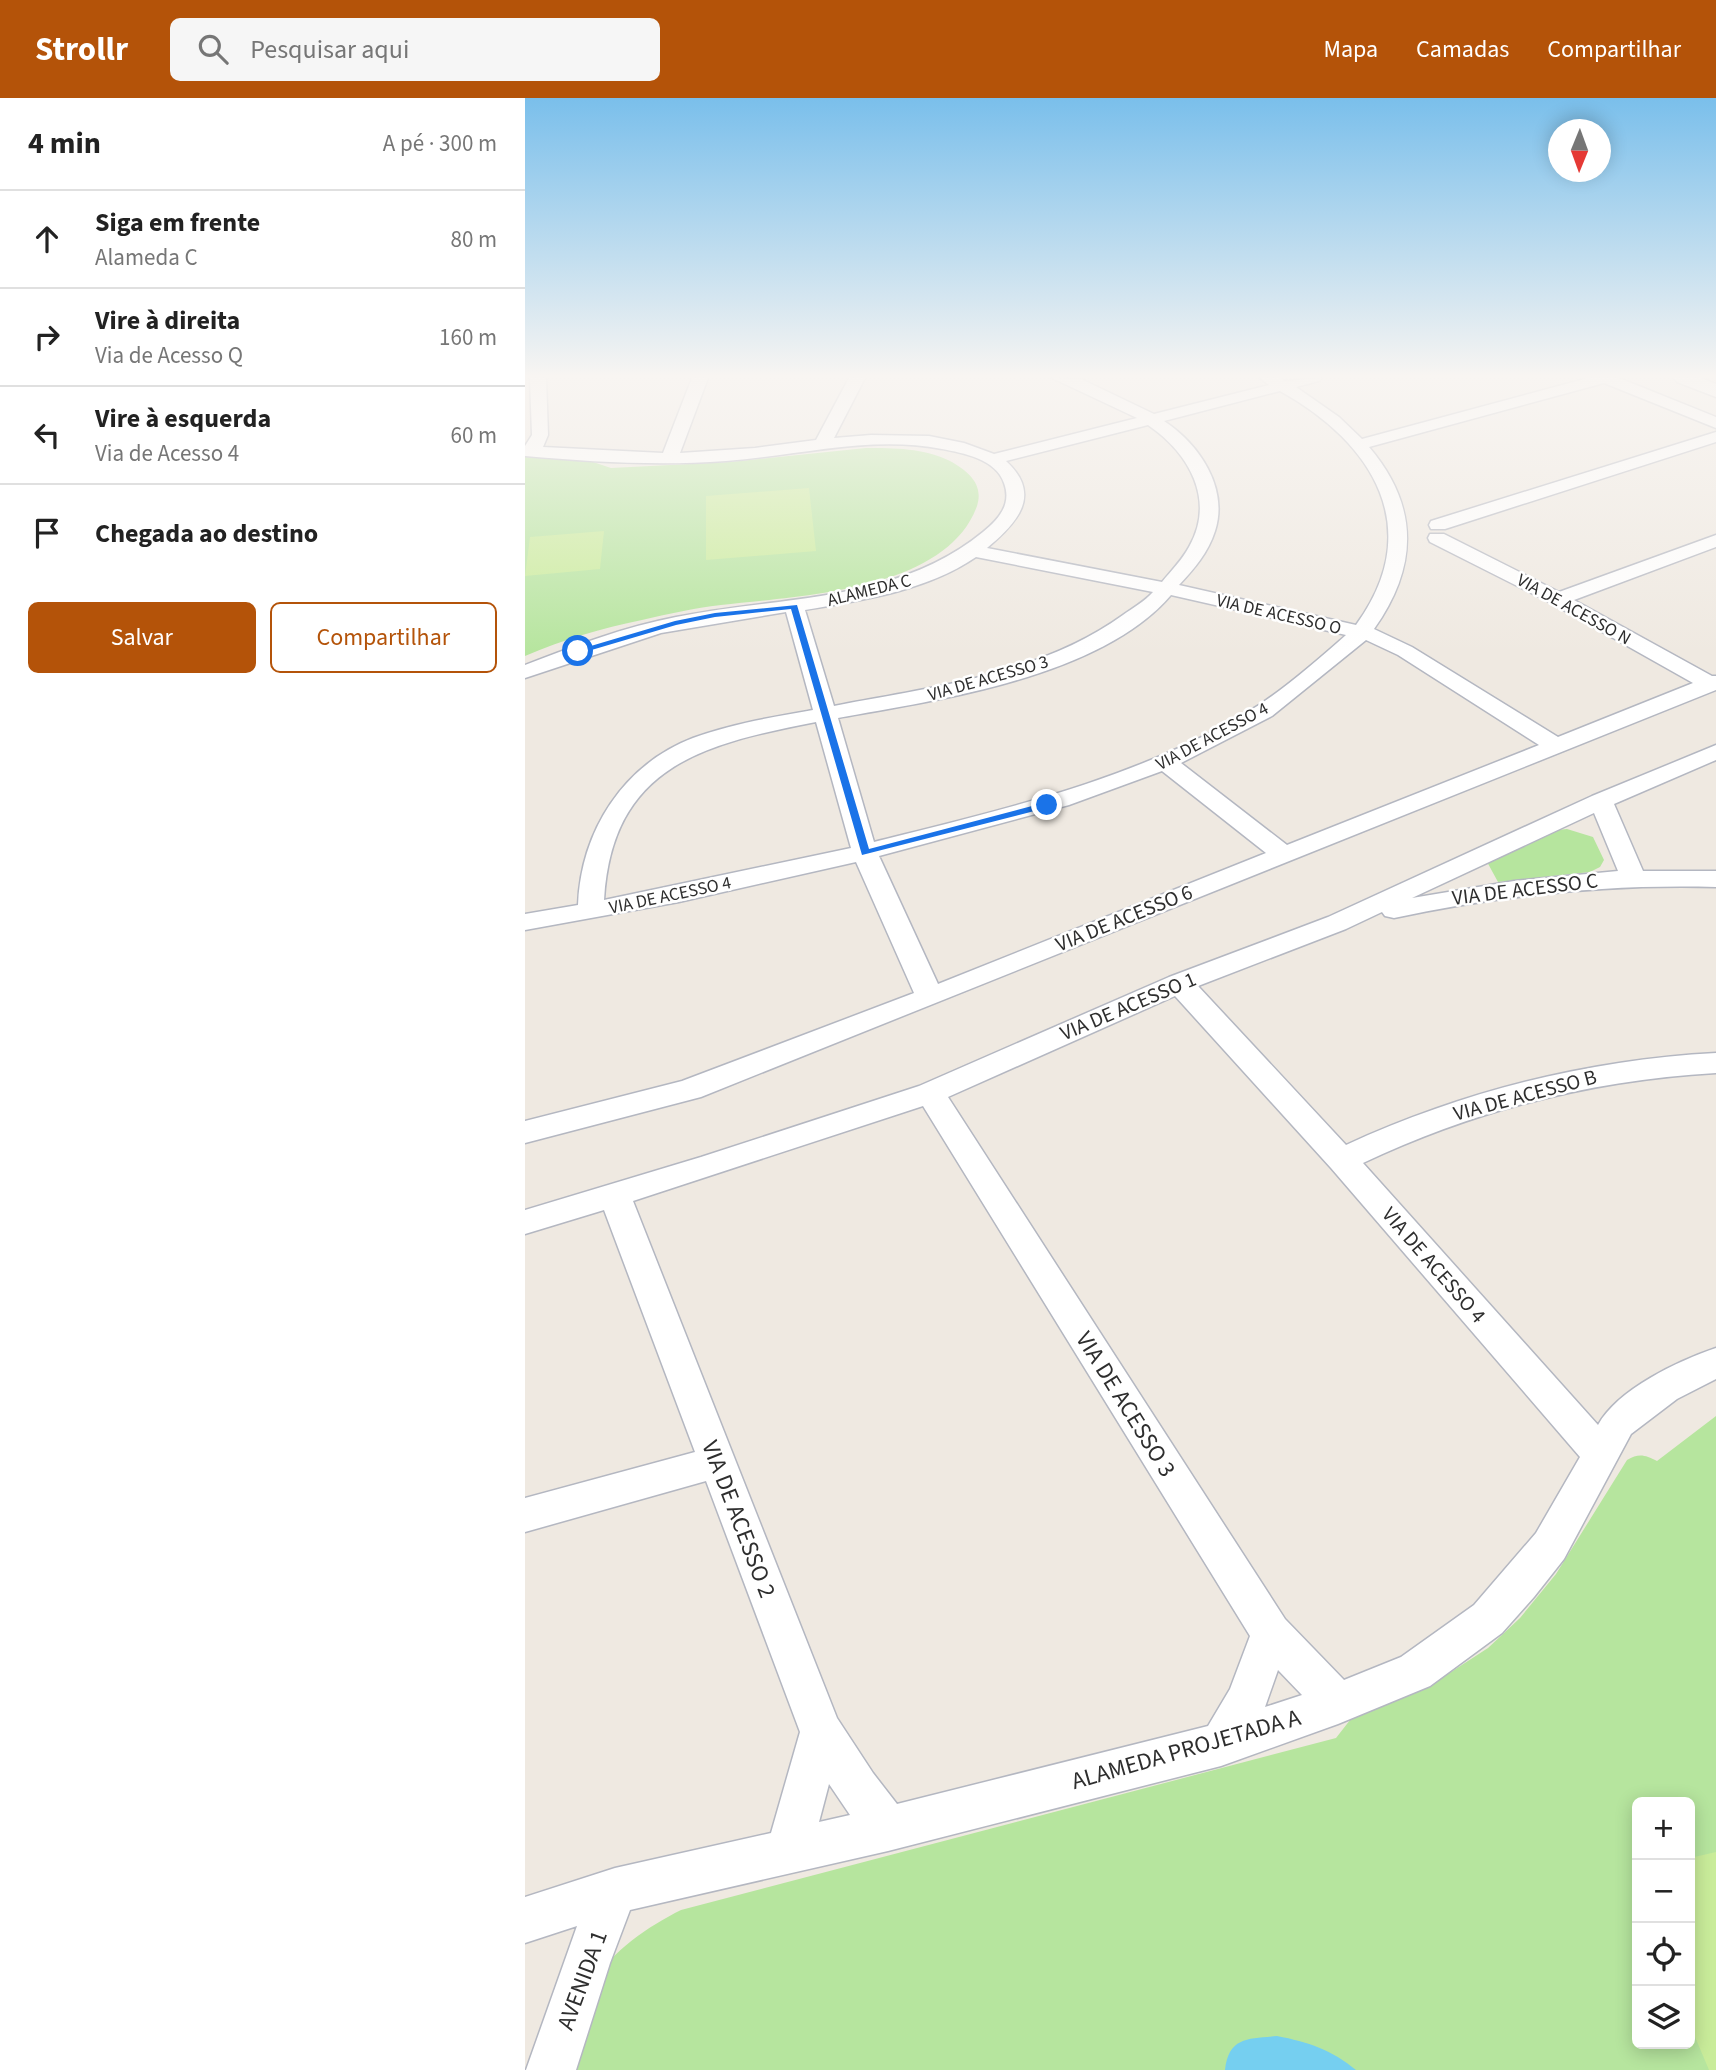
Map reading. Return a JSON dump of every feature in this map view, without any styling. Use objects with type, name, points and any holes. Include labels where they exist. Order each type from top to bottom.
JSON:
[{"type":"street","name":"ALAMEDA C","points":[[525,673],[578,651],[662,626],[715,615],[795,606],[857,595],[927,573],[974,551],[986,542],[1013,511],[1016,498],[1014,485],[1004,470]]},
{"type":"street","name":"VIA DE ACESSO 3","points":[[591,911],[590,892],[605,829],[622,799],[648,774],[676,755],[717,737],[956,690],[1032,668],[1132,618],[1169,589],[1206,536],[1209,489],[1199,470]]},
{"type":"street","name":"VIA DE ACESSO 4","points":[[525,922],[591,911],[865,853],[1047,805],[1165,763],[1263,711],[1362,632],[1390,582],[1401,545],[1422,523],[1383,481],[1376,470]]},
{"type":"street","points":[[1401,545],[1429,543],[1422,523],[1603,470]]},
{"type":"street","name":"VIA DE ACESSO N","points":[[1422,523],[1713,683]]},
{"type":"street","points":[[1558,599],[1716,541]]},
{"type":"street","name":"VIA DE ACESSO O","points":[[974,551],[1169,589],[1384,639],[1557,746]]},
{"type":"street","points":[[795,606],[865,853],[930,997]]},
{"type":"street","name":"VIA DE ACESSO 6","points":[[525,1132],[690,1090],[930,997],[1713,683]]},
{"type":"street","name":"VIA DE ACESSO 1","points":[[525,1222],[615,1197],[930,1093],[1179,983],[1337,923],[1601,800],[1716,752]]},
{"type":"street","points":[[1165,763],[1283,854]]},
{"type":"street","points":[[1601,800],[1633,878]]},
{"type":"street","name":"VIA DE ACESSO C","points":[[1337,923],[1461,895],[1583,879],[1716,879]]},
{"type":"street","name":"VIA DE ACESSO 4","points":[[1179,983],[1342,1160],[1602,1456]]},
{"type":"street","name":"VIA DE ACESSO B","points":[[1342,1160],[1425,1124],[1504,1097],[1606,1073],[1674,1064],[1716,1063]]},
{"type":"street","name":"VIA DE ACESSO 3","points":[[930,1093],[1271,1633],[1338,1703]]},
{"type":"street","name":"VIA DE ACESSO 2","points":[[615,1197],[821,1732],[857,1789],[888,1829]]},
{"type":"street","name":"ALAMEDA PROJETADA A","points":[[525,1920],[615,1891],[888,1829],[1221,1744],[1338,1703],[1415,1672],[1488,1619],[1550,1546],[1618,1423],[1664,1388],[1716,1363]]},
{"type":"street","points":[[525,1515],[668,1477],[717,1461]]},
{"type":"street","points":[[1221,1744],[1247,1700],[1271,1633]]},
{"type":"street","points":[[789,1851],[821,1732]]},
{"type":"street","name":"AVENIDA 1","points":[[551,2070],[586,1963],[615,1891]]},
{"type":"green space","points":[[525,470],[963,470],[976,485],[979,498],[977,506],[960,535],[934,556],[902,573],[827,592],[671,613],[597,631],[525,656]]},
{"type":"green space","points":[[809,488],[816,551],[706,560],[706,496]]},
{"type":"green space","points":[[604,531],[600,569],[525,576],[530,537]]},
{"type":"green space","points":[[1567,829],[1593,837],[1604,860],[1600,867],[1590,872],[1498,882],[1486,860],[1557,830]]},
{"type":"green space","points":[[1716,1416],[1716,2070],[559,2070],[584,2004],[601,1971],[632,1940],[681,1910],[1336,1738],[1361,1706],[1451,1672],[1488,1648],[1520,1618],[1556,1574],[1627,1460],[1635,1456],[1649,1457],[1657,1461]]},
{"type":"green space","points":[[1716,1852],[1716,2070],[1709,2070],[1695,2037],[1695,1857]]},
{"type":"water","points":[[1277,2036],[1319,2048],[1356,2070],[1225,2070],[1231,2051],[1242,2041]]},
{"type":"route","points":[[578,651],[675,623],[715,615],[795,606],[865,853],[1047,805]]}]
